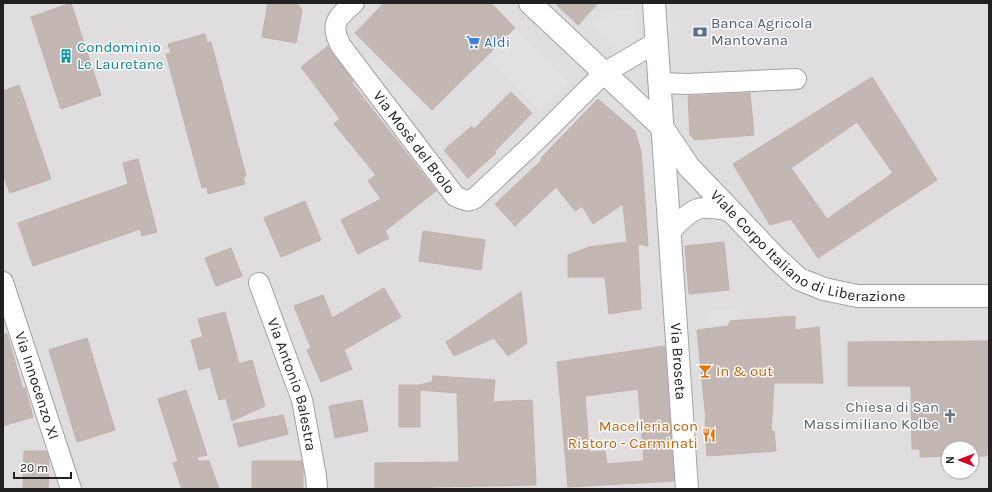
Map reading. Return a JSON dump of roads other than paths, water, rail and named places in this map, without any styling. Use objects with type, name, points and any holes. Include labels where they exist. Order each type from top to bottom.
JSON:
[{"type":"street","name":"Via Mosè del Brolo","points":[[354,3],[342,14],[334,28],[340,46],[455,196],[464,200],[472,200],[475,198],[538,139],[604,73]]},
{"type":"street","name":"Viale Corpo Italiano di Liberazione","points":[[530,3],[662,126],[689,167],[798,279],[824,289],[857,296],[989,296]]},
{"type":"street","name":"Via Broseta","points":[[654,3],[687,489]]},
{"type":"street","points":[[604,73],[657,42]]},
{"type":"street","points":[[660,83],[687,84],[796,79]]},
{"type":"street","points":[[669,233],[680,221],[698,208],[723,208],[732,212]]},
{"type":"street","name":"Via Innocenzo XI","points":[[3,282],[71,489]]},
{"type":"street","name":"Via Antonio Balestra","points":[[259,283],[302,400],[318,489]]},
{"type":"place","name":"Banca Agricola Mantovana","points":[[700,32]]},
{"type":"place","name":"Aldi","points":[[473,42]]},
{"type":"place","name":"Condominio Le Lauretane","points":[[66,56]]},
{"type":"place","name":"In & out","points":[[705,371]]},
{"type":"place","name":"Chiesa di San Massimiliano Kolbe","points":[[950,416]]},
{"type":"place","name":"Macelleria con Ristoro - Carminati","points":[[709,435]]}]
